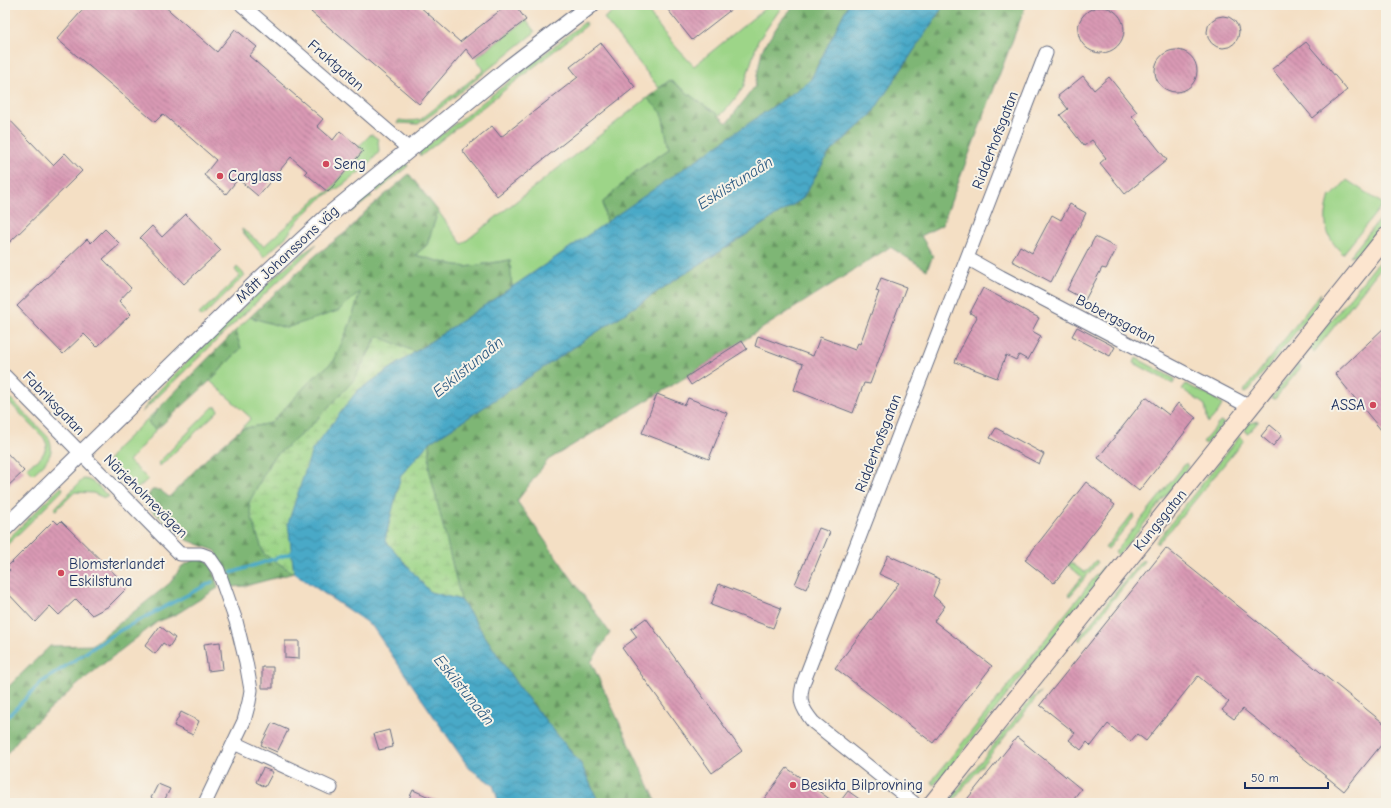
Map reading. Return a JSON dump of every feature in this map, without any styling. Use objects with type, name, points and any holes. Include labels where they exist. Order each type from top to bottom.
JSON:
[{"type":"main road","name":"Kungsgatan","points":[[933,803],[1386,237]]},
{"type":"street","name":"Fraktgatan","points":[[242,5],[410,149]]},
{"type":"street","name":"Mått Johanssons väg","points":[[5,528],[258,281],[329,215],[510,67],[591,5]]},
{"type":"street","name":"Ridderhofsgatan","points":[[914,803],[813,722],[805,712],[801,702],[801,692],[883,474],[1046,53]]},
{"type":"street","name":"Bobergsgatan","points":[[967,258],[1250,407]]},
{"type":"street","name":"Fabriksgatan","points":[[5,376],[81,453]]},
{"type":"street","name":"Närjeholmevägen","points":[[81,453],[180,554],[201,554],[209,557],[218,570],[236,621],[246,662],[250,702],[234,743],[204,803]]},
{"type":"street","points":[[234,743],[331,788]]},
{"type":"green space","points":[[621,5],[644,5],[667,37],[694,66],[769,5],[783,5],[758,41],[743,88],[728,108],[719,116],[670,80],[659,88],[604,18]]},
{"type":"green space","points":[[795,5],[848,5],[810,81],[606,223],[603,202],[635,172],[669,149],[662,113],[647,98],[670,80],[716,113],[727,123],[755,86],[762,50],[782,19]]},
{"type":"green space","points":[[944,5],[1026,5],[942,225],[921,236],[933,256],[927,270],[890,247],[686,377],[548,460],[517,501],[610,633],[591,662],[657,803],[599,803],[581,764],[520,689],[461,600],[429,469],[430,442],[672,282],[802,199],[829,153],[871,115]]},
{"type":"green space","points":[[526,20],[535,32],[434,113],[418,124],[397,123],[399,120],[420,120],[484,70],[476,58]]},
{"type":"green space","points":[[585,22],[587,25],[422,155],[419,155],[420,152],[427,146]]},
{"type":"green space","points":[[647,98],[662,113],[669,149],[635,172],[603,202],[606,223],[512,287],[509,260],[466,267],[415,255],[427,245],[438,211],[462,244]]},
{"type":"green space","points":[[371,134],[378,139],[379,152],[368,165],[343,185],[323,197],[299,219],[287,236],[264,257],[242,231],[242,229],[264,246],[318,197],[328,192],[363,151],[358,147]]},
{"type":"green space","points":[[407,164],[408,166],[377,192],[375,190],[379,185]]},
{"type":"green space","points":[[409,174],[438,211],[427,245],[415,255],[466,267],[510,260],[512,287],[415,352],[377,336],[354,380],[309,428],[272,459],[249,503],[253,522],[264,554],[294,573],[245,586],[230,587],[216,551],[187,540],[143,503],[152,490],[160,490],[169,497],[211,454],[241,429],[271,423],[312,379],[334,361],[350,324],[360,292],[338,311],[286,328],[250,317],[316,255],[350,229],[365,212]]},
{"type":"green space","points":[[1347,180],[1383,204],[1343,254],[1336,247],[1328,234],[1326,227],[1326,212],[1330,195],[1332,196]]},
{"type":"green space","points":[[369,194],[372,196],[351,213],[361,200]]},
{"type":"green space","points":[[1386,211],[1386,219],[1359,254],[1350,256]]},
{"type":"green space","points":[[317,244],[141,413],[169,380],[267,284],[291,262]]},
{"type":"green space","points":[[1386,253],[1386,261],[1314,352],[1309,348]]},
{"type":"green space","points":[[237,267],[245,275],[202,317],[199,314],[240,276],[235,270]]},
{"type":"green space","points":[[361,291],[350,324],[334,361],[312,379],[271,423],[241,429],[251,418],[210,381],[241,348],[235,331],[250,317],[286,328]]},
{"type":"green space","points":[[1321,293],[1318,303],[1312,312],[1249,390],[1245,393],[1243,392]]},
{"type":"green space","points":[[235,331],[241,348],[210,381],[156,430],[148,423],[159,408]]},
{"type":"green space","points":[[378,336],[415,352],[357,391],[292,553],[294,573],[264,554],[253,522],[249,503],[272,459],[309,428],[354,380]]},
{"type":"green space","points":[[1136,358],[1175,379],[1173,384],[1134,363]]},
{"type":"green space","points":[[1298,364],[1301,367],[1275,399],[1271,398]]},
{"type":"green space","points":[[1186,384],[1219,401],[1222,405],[1208,423],[1205,405],[1182,389]]},
{"type":"green space","points":[[11,399],[49,438],[51,444],[48,458],[33,474],[27,468],[40,458],[47,445],[44,438],[8,401]]},
{"type":"green space","points":[[213,407],[217,407],[218,411],[160,466],[158,463]]},
{"type":"green space","points":[[159,408],[148,423],[156,430],[129,461],[148,479],[133,492],[114,475],[108,461],[116,449]]},
{"type":"green space","points":[[1259,421],[1248,433],[1244,431],[1250,423]]},
{"type":"green space","points":[[1220,422],[1224,423],[1206,444],[1203,442]]},
{"type":"green space","points":[[1240,436],[1244,440],[1174,526],[1157,544],[1156,542]]},
{"type":"green space","points":[[430,442],[429,469],[461,600],[430,592],[385,540],[401,475]]},
{"type":"green space","points":[[1186,463],[1189,466],[1118,555],[1115,552]]},
{"type":"green space","points":[[83,479],[87,479],[93,483],[108,496],[105,498],[93,493],[75,492],[56,510],[54,509]]},
{"type":"green space","points":[[61,487],[63,488],[62,491],[5,547],[5,542]]},
{"type":"green space","points":[[1133,513],[1135,516],[1108,549],[1105,548]]},
{"type":"green space","points":[[197,558],[207,561],[213,569],[218,588],[175,615],[157,622],[84,679],[24,732],[5,756],[5,690],[50,646],[92,645],[170,583],[182,566]]},
{"type":"green space","points":[[1096,560],[1098,562],[1070,596],[1068,595],[1082,577],[1068,565],[1070,562],[1085,573]]},
{"type":"green space","points":[[1145,560],[1080,641],[1078,639],[1141,561]]},
{"type":"green space","points":[[1103,567],[1107,569],[934,785],[932,782],[935,777]]},
{"type":"green space","points":[[1041,692],[954,800],[952,798],[957,791],[1031,699]]},
{"type":"water","name":"Eskilstunaån","points":[[848,5],[944,5],[871,115],[829,153],[802,199],[672,282],[430,442],[401,475],[385,540],[430,592],[461,600],[520,689],[581,764],[599,803],[499,803],[493,785],[469,768],[372,626],[294,573],[288,523],[312,450],[357,391],[539,269],[810,81]]},
{"type":"building","points":[[87,5],[163,5],[217,52],[235,29],[257,47],[249,56],[323,119],[317,126],[333,140],[340,131],[363,151],[328,192],[305,173],[307,171],[291,157],[258,196],[238,179],[226,194],[204,175],[216,160],[163,114],[155,122],[57,39]]},
{"type":"building","points":[[318,5],[418,5],[460,42],[502,9],[499,5],[515,5],[526,20],[474,59],[466,49],[419,104],[311,12]]},
{"type":"building","points":[[664,5],[737,5],[692,40]]},
{"type":"building","points":[[1106,7],[1110,8],[1120,17],[1123,21],[1123,39],[1114,49],[1106,53],[1096,53],[1088,49],[1079,39],[1078,25],[1082,17],[1092,8]]},
{"type":"building","points":[[1223,16],[1229,17],[1236,23],[1239,32],[1238,38],[1232,45],[1223,48],[1217,47],[1210,41],[1207,32],[1208,26],[1214,19]]},
{"type":"building","points":[[1306,42],[1347,90],[1313,118],[1272,69]]},
{"type":"building","points":[[601,43],[635,87],[497,196],[462,150],[492,126],[501,137],[578,77],[570,67]]},
{"type":"building","points":[[1172,50],[1180,50],[1188,53],[1194,59],[1197,71],[1194,83],[1188,89],[1180,92],[1172,92],[1164,89],[1158,83],[1155,75],[1155,67],[1158,59],[1164,53]]},
{"type":"building","points":[[1083,76],[1094,90],[1109,77],[1137,112],[1132,116],[1167,160],[1125,194],[1100,163],[1106,158],[1092,140],[1084,146],[1060,115],[1068,109],[1058,96]]},
{"type":"building","points":[[5,115],[53,165],[65,153],[82,171],[5,247]]},
{"type":"building","points":[[1070,204],[1086,213],[1051,282],[1012,261],[1020,246],[1032,253],[1052,215],[1061,220]]},
{"type":"building","points":[[186,214],[221,250],[184,284],[140,238],[152,226],[162,237]]},
{"type":"building","points":[[105,229],[120,244],[103,259],[131,288],[119,301],[131,314],[97,347],[84,334],[63,354],[17,306],[87,239],[91,243]]},
{"type":"building","points":[[1095,237],[1117,248],[1106,269],[1102,268],[1085,300],[1067,290]]},
{"type":"building","points":[[881,278],[906,287],[870,384],[864,383],[853,413],[794,390],[803,364],[755,346],[758,336],[813,356],[820,337],[855,350],[858,343],[860,344],[879,292],[876,291]]},
{"type":"building","points":[[983,288],[1039,318],[1032,331],[1041,336],[1028,360],[1019,355],[1016,360],[1006,355],[997,378],[955,362],[977,317],[970,313]]},
{"type":"building","name":"ASSA","points":[[1386,326],[1386,436],[1335,374]]},
{"type":"building","points":[[1077,327],[1115,347],[1110,356],[1072,336]]},
{"type":"building","points":[[742,341],[747,349],[691,385],[686,377]]},
{"type":"building","points":[[657,394],[685,405],[688,398],[727,413],[709,459],[642,433]]},
{"type":"building","points":[[1146,397],[1169,415],[1178,403],[1196,418],[1139,491],[1098,458]]},
{"type":"building","points":[[1270,425],[1282,435],[1273,446],[1261,436]]},
{"type":"building","points":[[996,428],[1044,454],[1039,464],[990,438]]},
{"type":"building","points":[[5,451],[24,471],[5,489]]},
{"type":"building","points":[[1086,482],[1115,505],[1054,583],[1025,560]]},
{"type":"building","name":"Blomsterlandet Eskilstuna","points":[[54,520],[58,524],[61,521],[128,587],[109,606],[92,615],[76,599],[59,615],[50,606],[35,622],[5,590],[5,575],[10,570],[7,567]]},
{"type":"building","points":[[819,528],[830,532],[806,589],[795,584]]},
{"type":"building","points":[[1166,548],[1386,725],[1386,739],[1344,791],[1243,709],[1234,719],[1222,710],[1229,702],[1198,676],[1146,741],[1137,734],[1130,742],[1108,724],[1091,746],[1087,742],[1081,750],[1069,740],[1075,733],[1040,705]]},
{"type":"building","points":[[888,555],[940,579],[933,596],[945,606],[934,621],[992,666],[933,743],[835,668],[899,583],[879,574]]},
{"type":"building","points":[[719,584],[781,608],[773,628],[711,605]]},
{"type":"building","points":[[646,618],[742,751],[712,773],[622,648],[637,637],[631,629]]},
{"type":"building","points":[[160,626],[175,638],[169,647],[163,643],[155,654],[145,646]]},
{"type":"building","points":[[285,641],[299,641],[299,659],[285,658]]},
{"type":"building","points":[[220,642],[223,669],[208,671],[204,644]]},
{"type":"building","points":[[262,667],[273,667],[273,688],[262,688]]},
{"type":"building","points":[[181,712],[199,721],[193,735],[174,726]]},
{"type":"building","points":[[272,723],[288,730],[277,752],[261,745]]},
{"type":"building","points":[[389,730],[393,747],[379,750],[374,734]]},
{"type":"building","points":[[1017,737],[1081,789],[1070,803],[964,803]]},
{"type":"building","points":[[263,768],[273,772],[265,787],[256,782]]},
{"type":"building","name":"Besikta Bilprovning","points":[[787,768],[835,803],[761,803]]},
{"type":"building","points":[[158,784],[170,789],[163,803],[151,798]]},
{"type":"building","points":[[413,790],[443,803],[407,803]]},
{"type":"building","name":"Besikta Bilprovning","points":[[848,791],[865,803],[839,803]]},
{"type":"waterway","points":[[231,573],[292,553],[294,551]]},
{"type":"waterway","points":[[5,719],[42,682],[115,633],[212,582]]},
{"type":"place","name":"Seng","points":[[326,164]]},
{"type":"place","name":"Carglass","points":[[220,176]]},
{"type":"place","name":"ASSA","points":[[1373,405]]},
{"type":"place","name":"Blomsterlandet Eskilstuna","points":[[61,573]]},
{"type":"place","name":"Besikta Bilprovning","points":[[793,785]]}]
